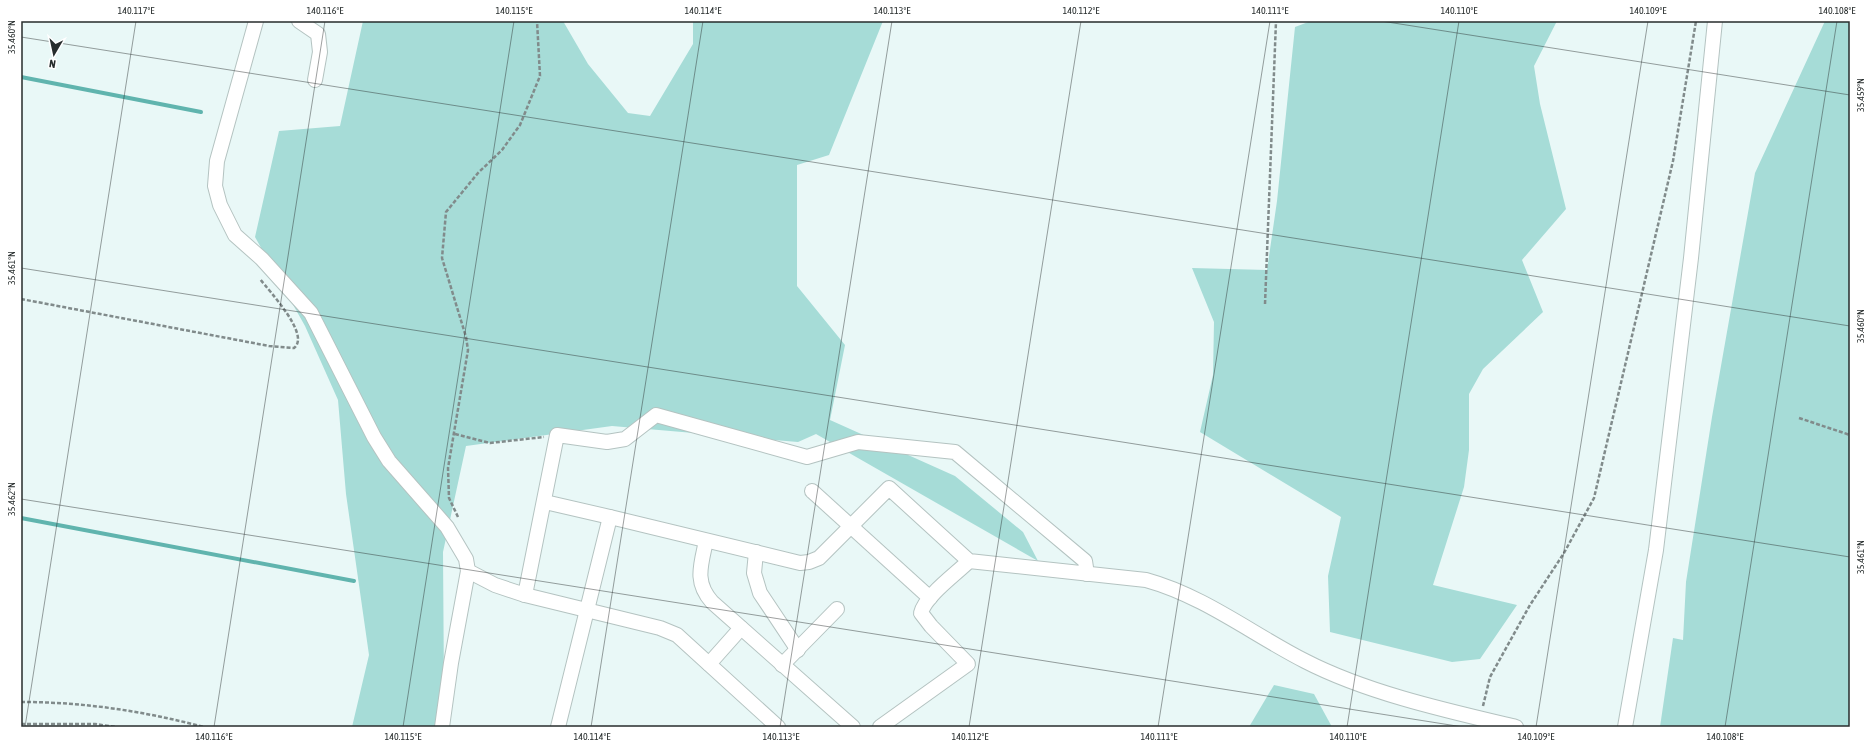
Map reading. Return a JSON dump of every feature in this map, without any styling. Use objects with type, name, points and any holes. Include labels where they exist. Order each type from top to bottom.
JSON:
[{"type":"street","points":[[256,21],[218,161],[215,186],[220,205],[235,235],[262,259],[311,313],[374,437],[389,461],[447,527],[466,559],[468,571],[451,663],[442,727]]},
{"type":"street","points":[[299,21],[318,34],[320,52],[315,80]]},
{"type":"street","points":[[1625,727],[1656,550],[1691,258],[1715,21]]},
{"type":"street","points":[[525,594],[545,502],[557,435],[607,442],[625,439],[656,415],[807,457],[858,442],[955,452],[1084,561],[1087,574]]},
{"type":"street","points":[[545,502],[800,563],[809,562],[820,558],[889,488],[969,561],[1146,580],[1169,586],[1192,597],[1305,662],[1328,672],[1382,692],[1480,723],[1516,727]]},
{"type":"street","points":[[812,491],[930,598]]},
{"type":"street","points":[[558,727],[610,517]]},
{"type":"street","points":[[706,541],[700,570],[704,594],[853,727]]},
{"type":"street","points":[[756,552],[754,573],[760,593],[798,650]]},
{"type":"street","points":[[880,727],[968,664],[922,617],[921,613],[922,606],[969,561]]},
{"type":"street","points":[[468,571],[495,585],[586,610],[660,628],[677,635],[778,727]]},
{"type":"street","points":[[782,665],[837,609]]},
{"type":"street","points":[[709,664],[741,628]]},
{"type":"path","points":[[458,518],[449,498],[448,476],[468,350],[466,337],[442,258],[446,212],[478,173],[502,150],[520,125],[540,76],[537,21]]},
{"type":"path","points":[[1266,304],[1276,21]]},
{"type":"path","points":[[1480,723],[1490,677],[1530,605],[1564,553],[1594,498],[1673,161],[1696,21]]},
{"type":"path","points":[[21,299],[269,346],[294,348],[298,345],[300,339],[298,332],[290,318],[258,276]]},
{"type":"path","points":[[1799,418],[1850,435]]},
{"type":"path","points":[[455,434],[490,443],[557,435]]},
{"type":"path","points":[[21,702],[64,702],[108,707],[173,719],[204,727]]},
{"type":"path","points":[[21,724],[95,724],[116,727]]},
{"type":"shaded area","points":[[363,21],[563,21],[588,64],[628,113],[650,116],[693,44],[693,21],[883,21],[829,155],[797,165],[797,286],[845,345],[830,420],[955,476],[1023,532],[1038,561],[816,434],[798,442],[612,426],[466,446],[443,552],[444,692],[438,727],[352,727],[369,655],[346,494],[338,400],[305,326],[255,237],[279,131],[340,126]]},
{"type":"shaded area","points":[[1311,21],[1557,21],[1534,66],[1540,104],[1566,209],[1522,260],[1543,312],[1483,369],[1469,394],[1469,450],[1464,487],[1433,585],[1517,605],[1480,659],[1452,662],[1330,632],[1328,576],[1341,517],[1200,432],[1213,375],[1214,322],[1192,268],[1267,270],[1277,201],[1295,27]]},
{"type":"shaded area","points":[[1825,21],[1850,21],[1850,727],[1660,727],[1673,638],[1683,640],[1686,582],[1712,417],[1755,173]]},
{"type":"shaded area","points":[[1274,685],[1314,694],[1332,727],[1249,727]]},
{"type":"waterway","points":[[21,77],[201,112]]},
{"type":"waterway","points":[[21,518],[354,581]]}]
